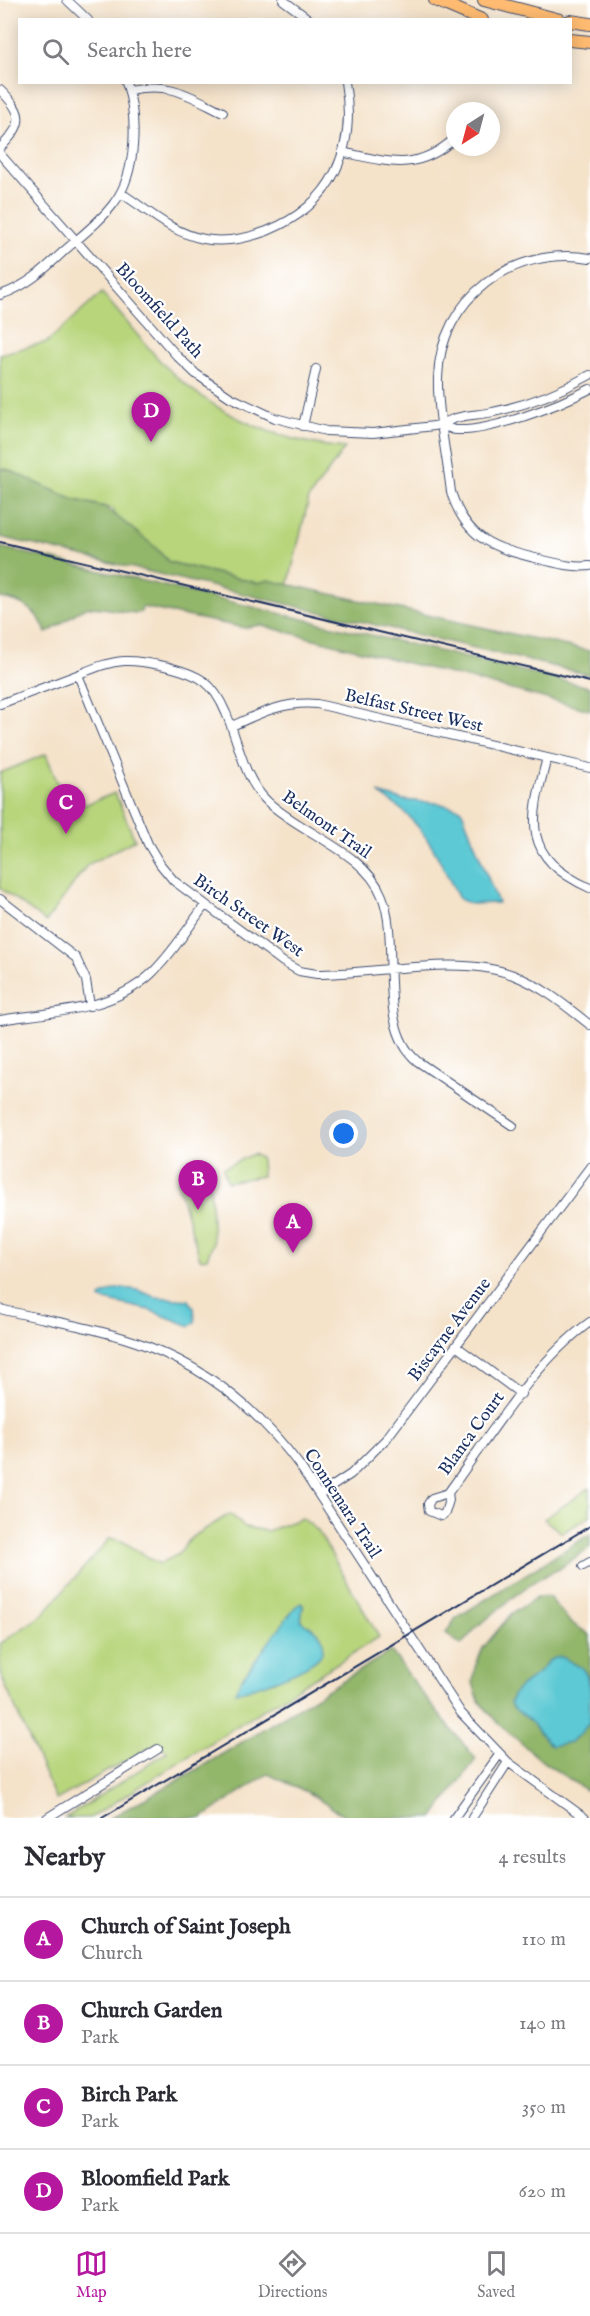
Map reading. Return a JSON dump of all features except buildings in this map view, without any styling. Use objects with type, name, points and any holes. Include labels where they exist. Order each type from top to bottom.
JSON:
[{"type":"highway","points":[[435,0],[477,18]]},
{"type":"highway","points":[[484,0],[552,18]]},
{"type":"highway","points":[[572,21],[590,24]]},
{"type":"highway","points":[[572,40],[590,42]]},
{"type":"street","points":[[68,0],[86,18]]},
{"type":"street","points":[[283,0],[307,18]]},
{"type":"street","points":[[121,193],[182,233],[206,240],[236,239],[279,226],[306,210],[331,181],[342,152],[348,111],[345,84]]},
{"type":"street","points":[[0,295],[26,283],[109,209],[121,193],[129,168],[134,137],[128,86],[166,87],[223,112]]},
{"type":"street","points":[[0,90],[15,105],[19,117],[16,129],[0,148]]},
{"type":"street","points":[[342,152],[394,163],[407,163],[433,155],[446,145]]},
{"type":"street","name":"Bloomfield Path","points":[[0,154],[187,367],[240,403],[275,418],[327,431],[359,434],[443,425],[454,418],[492,413],[525,404],[559,391],[590,375]]},
{"type":"street","points":[[590,258],[555,256],[523,262],[493,278],[469,299],[451,325],[441,354],[438,387],[451,492],[460,516],[472,531],[490,545],[501,550],[568,566],[590,566]]},
{"type":"street","points":[[303,426],[316,369]]},
{"type":"street","name":"Bloomfield Path","points":[[443,425],[455,430],[494,424],[540,410],[590,389]]},
{"type":"street","name":"Belmont Trail","points":[[0,704],[102,665],[124,661],[150,663],[188,672],[205,681],[217,693],[232,726],[249,777],[258,792],[273,807],[362,867],[373,880],[384,904],[395,1026],[400,1041],[410,1055],[513,1126]]},
{"type":"street","name":"Birch Street West","points":[[78,675],[153,855],[174,881],[283,962],[307,974],[467,966],[505,972],[542,989],[590,1024]]},
{"type":"street","name":"Belfast Street West","points":[[232,726],[275,707],[308,703],[590,768]]},
{"type":"street","points":[[547,758],[534,813],[538,842],[543,853],[560,871],[590,888]]},
{"type":"street","points":[[0,899],[76,957],[86,980],[90,1006]]},
{"type":"street","points":[[0,1020],[90,1006],[118,997],[142,981],[163,962],[205,905]]},
{"type":"street","name":"Biscayne Avenue","points":[[319,1495],[351,1474],[386,1439],[590,1167]]},
{"type":"street","name":"Connemara Trail","points":[[0,1309],[145,1345],[203,1373],[233,1395],[267,1425],[290,1453],[445,1691],[467,1720],[508,1762],[585,1818]]},
{"type":"street","name":"Blanca Court","points":[[448,1493],[558,1348],[590,1323]]},
{"type":"street","points":[[456,1346],[521,1394]]},
{"type":"street","points":[[47,1818],[158,1749]]},
{"type":"street","points":[[454,1818],[500,1755]]},
{"type":"street","points":[[472,1818],[508,1762]]},
{"type":"green space","points":[[102,293],[162,363],[202,397],[246,422],[270,432],[319,445],[345,448],[309,498],[287,590],[106,547],[114,509],[0,482],[0,354],[47,342]]},
{"type":"green space","points":[[0,468],[72,499],[105,507],[155,547],[169,562],[258,583],[268,580],[590,651],[590,675],[0,537]]},
{"type":"green space","points":[[0,547],[590,687],[590,710],[260,625],[245,628],[142,607],[141,612],[136,613],[86,608],[46,633],[39,619],[29,608],[15,601],[0,598]]},
{"type":"green space","points":[[46,754],[69,811],[115,793],[135,840],[87,865],[46,922],[0,888],[0,773]]},
{"type":"green space","points":[[253,1154],[261,1158],[262,1176],[227,1182],[223,1168]]},
{"type":"green space","points":[[177,1181],[210,1182],[213,1243],[207,1258],[200,1259]]},
{"type":"green space","points":[[590,1488],[590,1516],[562,1533],[544,1519]]},
{"type":"green space","points":[[230,1514],[245,1527],[267,1531],[302,1518],[318,1531],[379,1637],[90,1818],[65,1818],[167,1752],[157,1743],[56,1800],[0,1673],[0,1644],[42,1615],[110,1538],[122,1541],[159,1564],[177,1555],[192,1537]],"holes":[[[303,1606],[301,1621],[304,1623],[241,1679]]]},
{"type":"green space","points":[[590,1534],[590,1547],[517,1594],[476,1628],[461,1645],[446,1633],[456,1618]]},
{"type":"green space","points":[[537,1597],[549,1597],[570,1622],[590,1635],[590,1793],[543,1762],[497,1722],[479,1701],[473,1683],[475,1667],[483,1648],[511,1614]]},
{"type":"green space","points":[[391,1651],[428,1701],[476,1759],[433,1818],[348,1818],[307,1792],[268,1774],[202,1818],[110,1818],[196,1770]]},
{"type":"water","points":[[378,793],[403,800],[436,803],[461,809],[498,903],[471,904],[459,899],[437,855],[424,835],[405,813]]},
{"type":"water","points":[[123,1288],[156,1297],[189,1300],[194,1308],[195,1322],[190,1326],[149,1310],[100,1299],[116,1289]]},
{"type":"water","points":[[301,1603],[303,1606],[301,1621],[315,1630],[322,1638],[323,1647],[320,1656],[293,1673],[235,1692],[241,1680],[295,1607]]},
{"type":"water","points":[[562,1657],[582,1668],[586,1674],[590,1686],[590,1722],[570,1742],[552,1746],[510,1703],[517,1690],[549,1661]]},
{"type":"railway","points":[[0,542],[590,682]]},
{"type":"railway","points":[[102,1818],[590,1526]]},
{"type":"place","name":"Bloomfield Park","points":[[151,442]]},
{"type":"place","name":"Birch Park","points":[[66,834]]},
{"type":"place","name":"Church Garden","points":[[198,1210]]},
{"type":"place","name":"Church of Saint Joseph","points":[[293,1253]]}]
